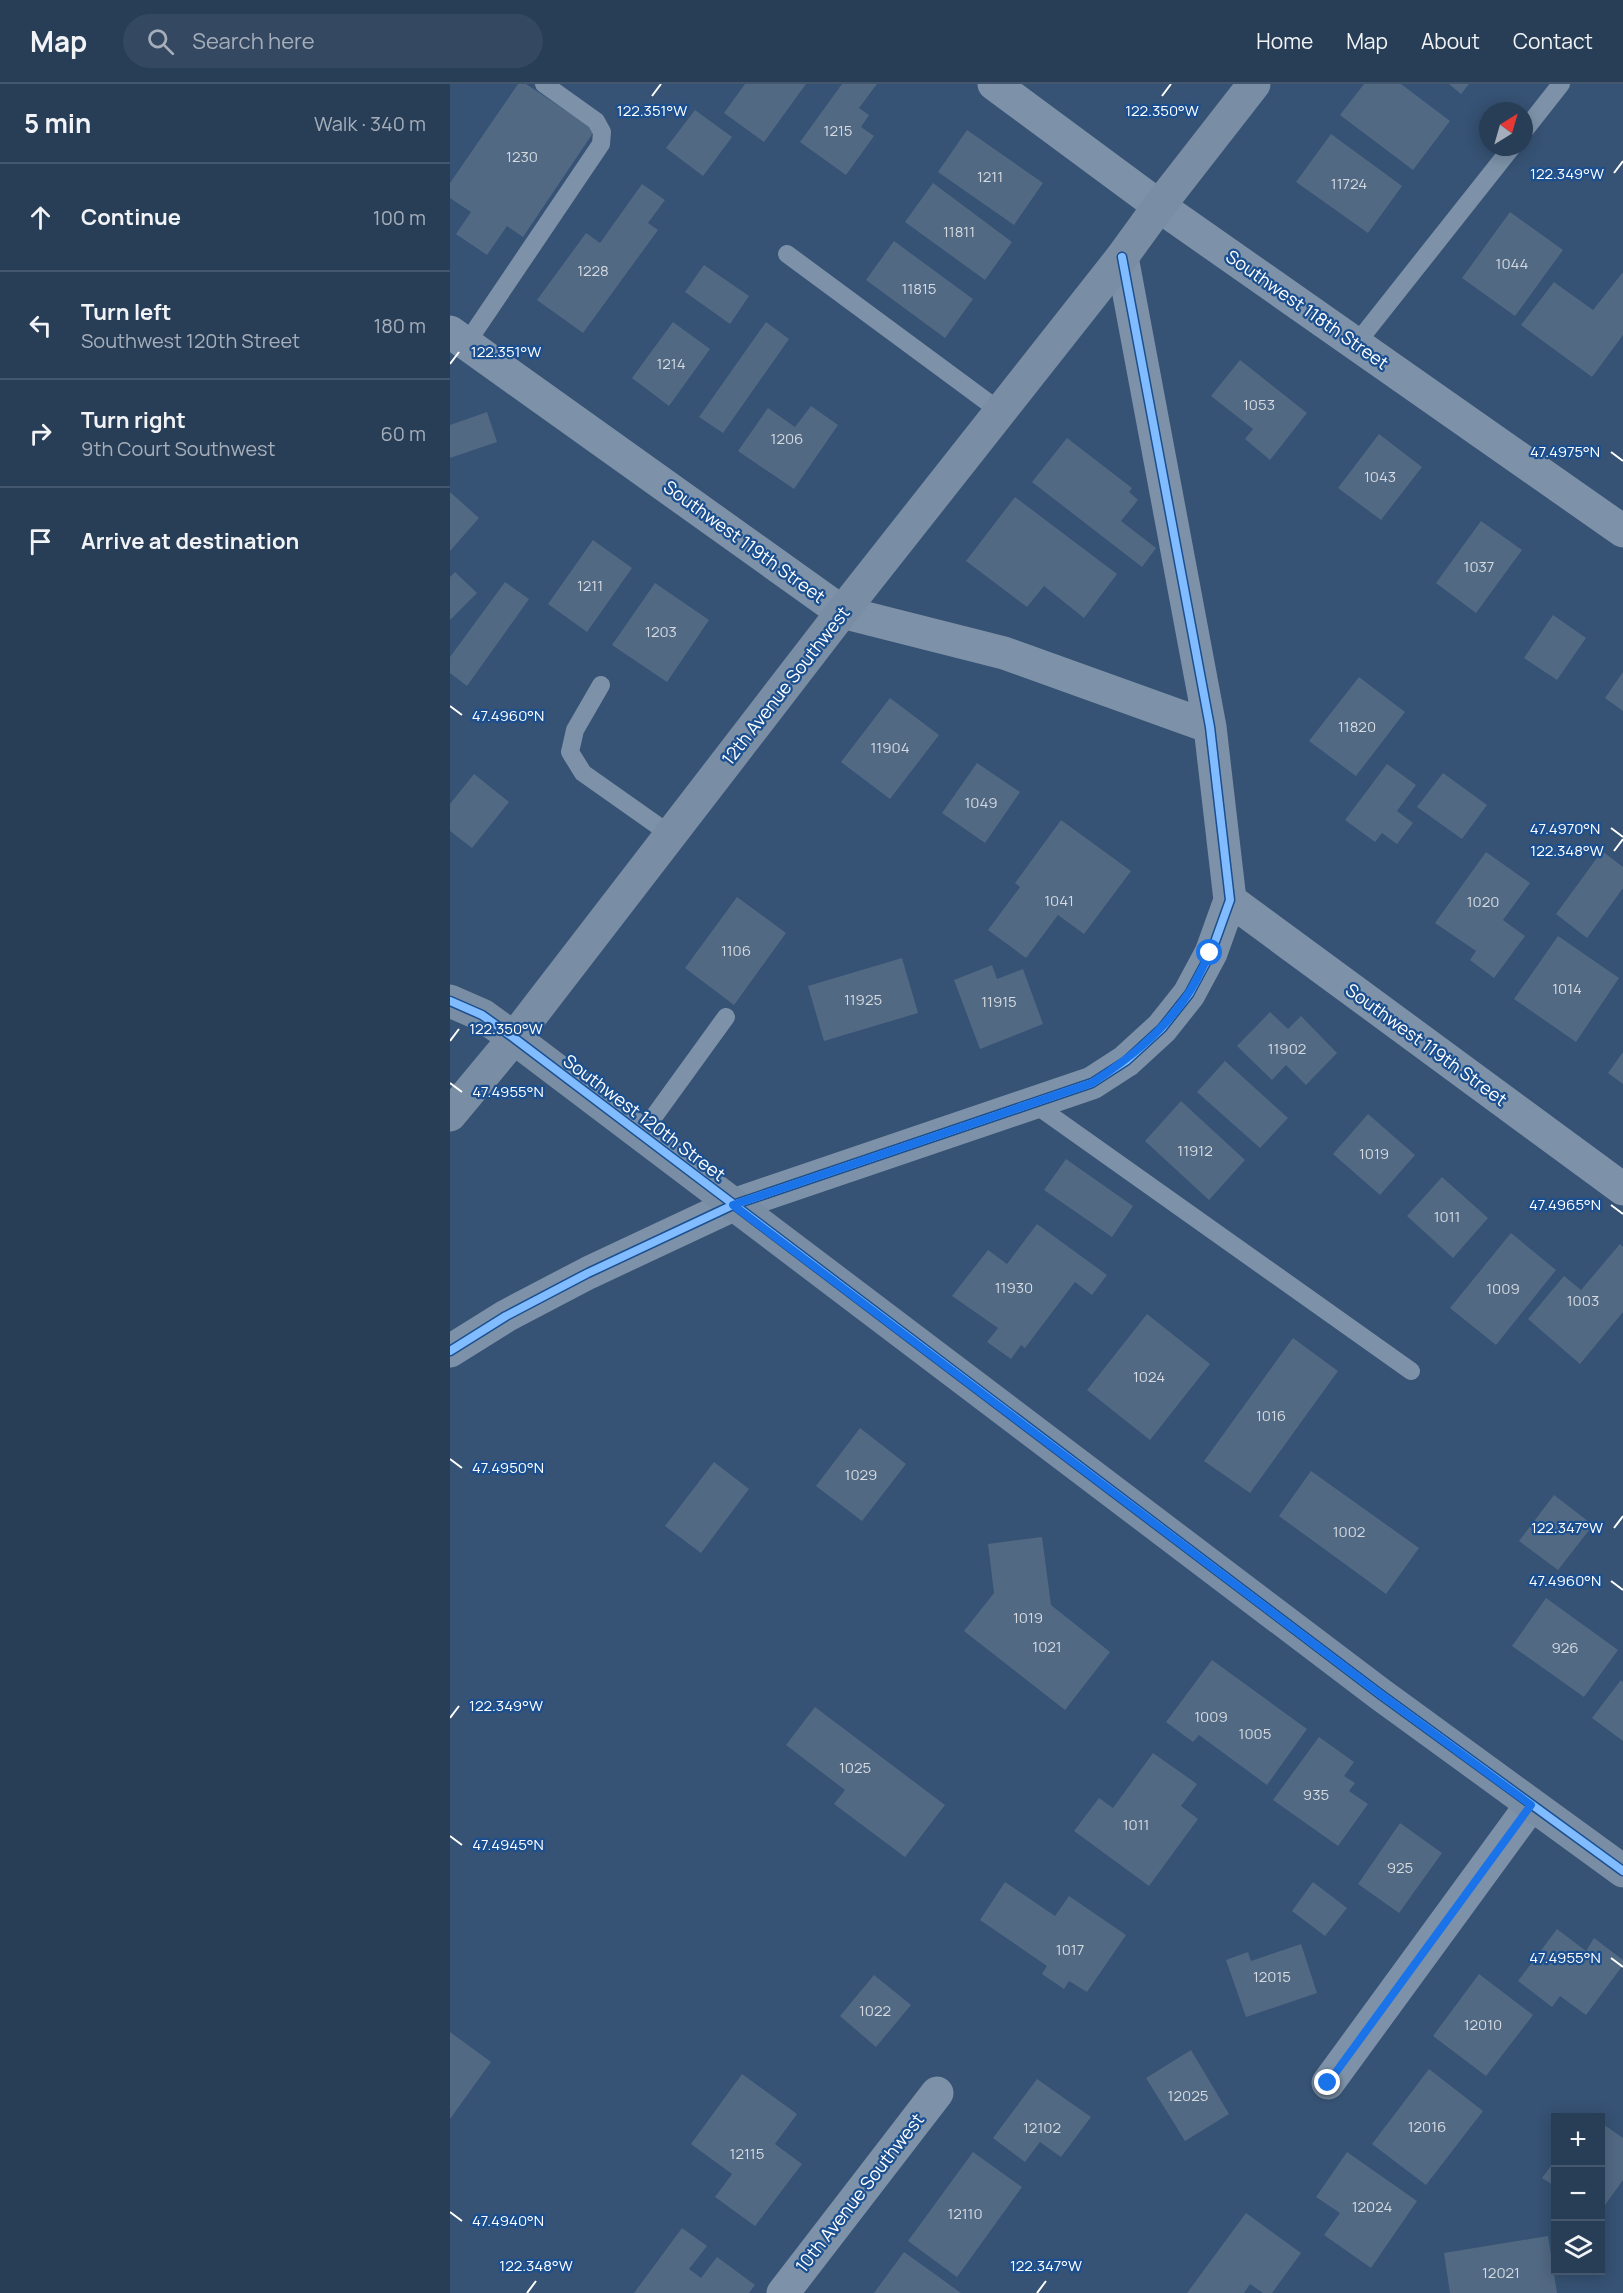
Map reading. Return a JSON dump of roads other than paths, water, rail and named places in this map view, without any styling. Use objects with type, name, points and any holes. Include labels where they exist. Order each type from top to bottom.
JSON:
[{"type":"street","name":"Southwest 118th Street","points":[[994,84],[1159,206],[1623,531]]},
{"type":"street","name":"12th Avenue Southwest","points":[[450,1115],[514,1038],[842,612],[1122,257],[1254,84]]},
{"type":"street","points":[[450,1351],[506,1316],[578,1278],[733,1205],[1092,1083],[1126,1061],[1162,1028],[1189,993],[1210,953],[1230,900],[1210,727],[1122,257]]},
{"type":"street","name":"Southwest 119th Street","points":[[458,338],[842,612],[1004,653],[1210,727]]},
{"type":"street","name":"Southwest 119th Street","points":[[1230,900],[1623,1189]]},
{"type":"street","name":"Southwest 120th Street","points":[[450,1001],[482,1015],[514,1038],[1380,1694],[1623,1871]]},
{"type":"street","points":[[1328,2083],[1531,1805]]},
{"type":"street","name":"10th Avenue Southwest","points":[[783,2293],[937,2092]]},
{"type":"lane","points":[[458,338],[601,144],[603,132],[596,121],[544,84]]},
{"type":"lane","points":[[1533,120],[1562,84]]},
{"type":"lane","points":[[1356,344],[1505,156]]},
{"type":"lane","points":[[787,254],[1000,412]]},
{"type":"lane","points":[[601,685],[575,730],[570,752],[583,773],[671,835]]},
{"type":"lane","points":[[642,1133],[726,1017]]},
{"type":"lane","points":[[1033,1103],[1412,1371]]}]
